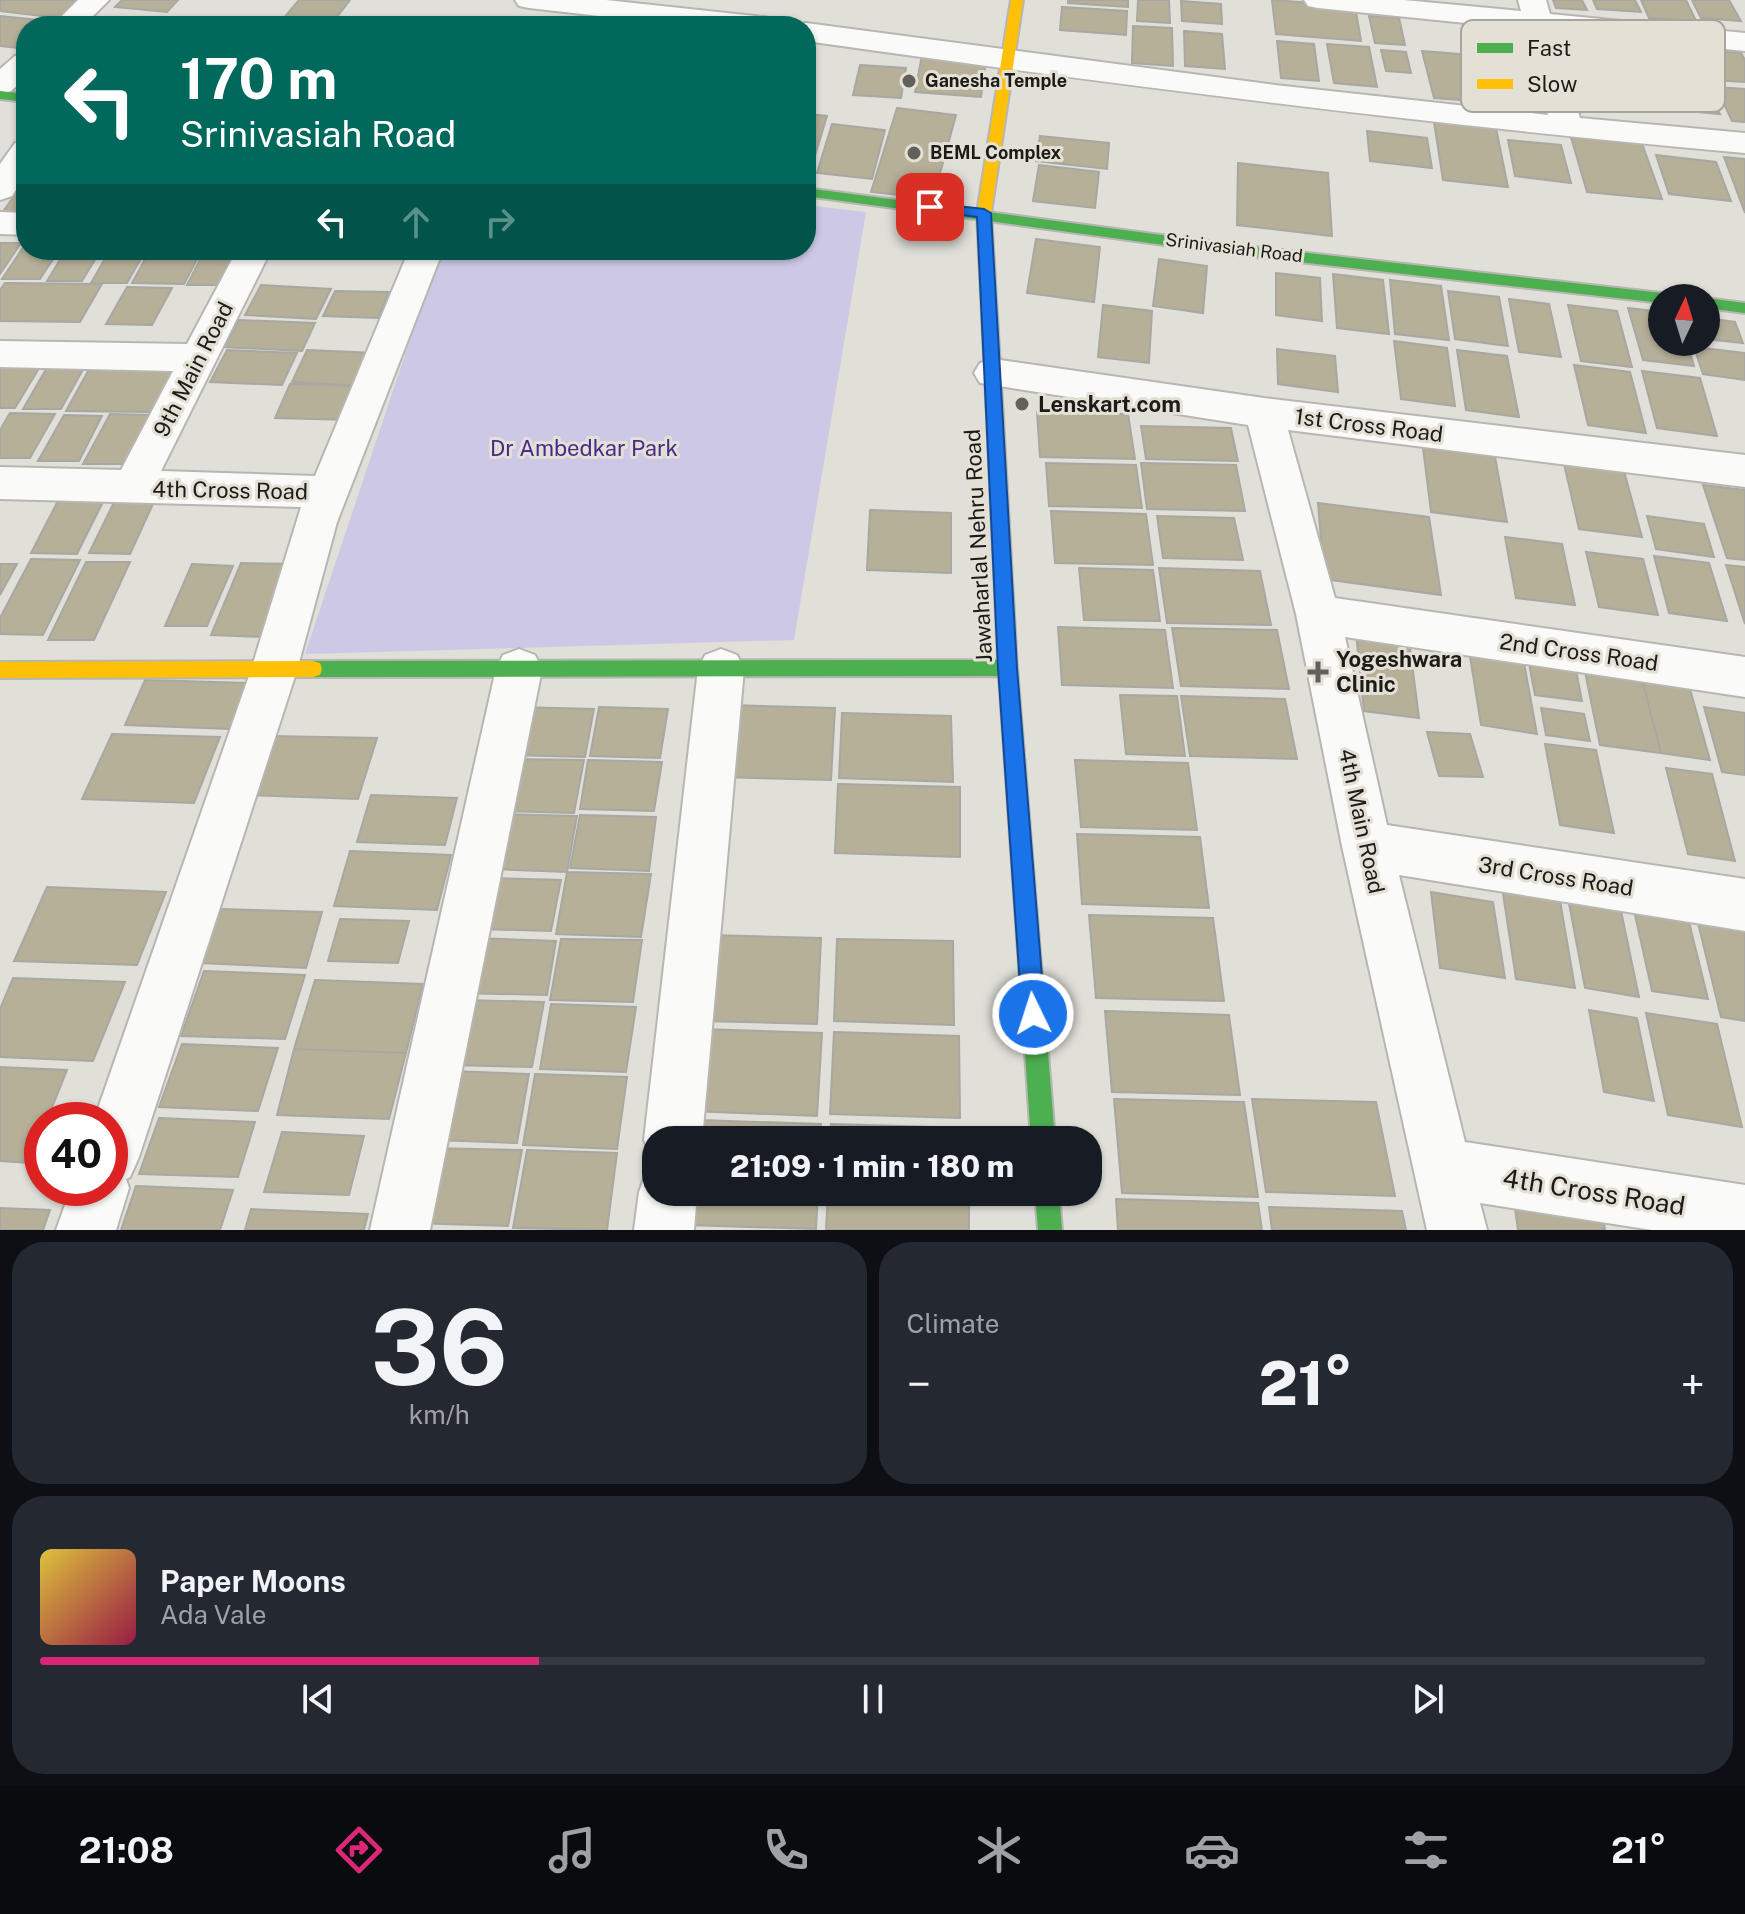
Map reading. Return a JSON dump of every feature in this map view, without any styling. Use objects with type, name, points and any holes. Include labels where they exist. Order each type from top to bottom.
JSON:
[{"type":"street","points":[[77,16],[95,0]]},
{"type":"street","points":[[529,0],[750,16]]},
{"type":"street","name":"Jawaharlal Nehru Road","points":[[1017,0],[984,213],[1008,668],[1042,1126]]},
{"type":"street","points":[[1318,0],[1535,11],[1596,20]]},
{"type":"street","points":[[816,33],[1567,128],[1745,143]]},
{"type":"street","points":[[1725,39],[1745,42]]},
{"type":"street","points":[[0,85],[16,71]]},
{"type":"street","points":[[1563,112],[1567,128]]},
{"type":"street","points":[[0,189],[16,165]]},
{"type":"street","name":"Srinivasiah Road","points":[[816,193],[984,213],[1237,250],[1648,296]]},
{"type":"street","name":"9th Main Road","points":[[133,487],[249,260]]},
{"type":"street","points":[[128,1104],[274,670],[316,522],[422,260]]},
{"type":"street","points":[[1720,305],[1745,308]]},
{"type":"street","points":[[0,354],[199,358]]},
{"type":"street","name":"1st Cross Road","points":[[993,373],[1264,413],[1745,471]]},
{"type":"street","name":"4th Main Road","points":[[1264,413],[1318,614],[1367,846],[1457,1230]]},
{"type":"street","name":"4th Cross Road","points":[[0,483],[328,492]]},
{"type":"street","name":"2nd Cross Road","points":[[1318,614],[1745,677]]},
{"type":"street","points":[[0,670],[1008,668]]},
{"type":"street","points":[[400,1230],[519,669]]},
{"type":"street","points":[[674,1126],[721,669]]},
{"type":"street","name":"3rd Cross Road","points":[[1367,846],[1745,905]]},
{"type":"street","name":"4th Cross Road","points":[[1443,1168],[1745,1215]]},
{"type":"street","points":[[86,1230],[94,1206]]},
{"type":"street","points":[[664,1230],[667,1206]]},
{"type":"street","points":[[1048,1206],[1050,1230]]},
{"type":"green space","name":"Dr Ambedkar Park","points":[[816,206],[866,212],[794,640],[305,654],[437,260],[816,260]]},
{"type":"building","points":[[0,0],[77,0],[60,16],[0,11]]},
{"type":"building","points":[[122,0],[178,0],[167,12],[115,7]]},
{"type":"building","points":[[299,0],[350,0],[338,16],[285,16]]},
{"type":"building","points":[[1068,0],[1128,0],[1128,7],[1068,3]]},
{"type":"building","points":[[1138,0],[1169,0],[1170,23],[1137,21]]},
{"type":"building","points":[[1272,0],[1355,6],[1361,41],[1276,34]]},
{"type":"building","points":[[1553,0],[1582,0],[1587,10],[1556,8]]},
{"type":"building","points":[[1593,0],[1635,0],[1641,12],[1597,9]]},
{"type":"building","points":[[1641,0],[1686,0],[1696,20],[1680,20],[1649,18]]},
{"type":"building","points":[[1692,0],[1729,0],[1741,21],[1701,18]]},
{"type":"building","points":[[1181,1],[1221,4],[1222,24],[1182,21]]},
{"type":"building","points":[[1062,7],[1127,11],[1126,35],[1060,30]]},
{"type":"building","points":[[0,16],[16,18],[16,48],[0,46]]},
{"type":"building","points":[[1369,16],[1399,18],[1405,45],[1375,43]]},
{"type":"building","points":[[1133,26],[1172,28],[1173,66],[1132,63]]},
{"type":"building","points":[[1184,31],[1222,34],[1225,69],[1185,66]]},
{"type":"building","points":[[1277,41],[1314,44],[1319,81],[1281,78]]},
{"type":"building","points":[[1327,44],[1369,47],[1377,87],[1334,83]]},
{"type":"building","points":[[1381,50],[1406,52],[1411,73],[1386,71]]},
{"type":"building","points":[[1422,51],[1461,54],[1461,100],[1434,98]]},
{"type":"building","points":[[1725,52],[1741,53],[1745,60],[1745,82],[1725,81]]},
{"type":"building","points":[[922,55],[986,60],[981,97],[915,92]]},
{"type":"building","points":[[860,65],[906,68],[901,98],[853,95]]},
{"type":"building","points":[[1725,88],[1745,89],[1745,122],[1732,121],[1725,106]]},
{"type":"building","name":"BEML Complex","points":[[897,108],[956,115],[933,199],[871,192]]},
{"type":"building","points":[[816,115],[827,116],[816,152]]},
{"type":"building","points":[[1434,122],[1496,128],[1508,187],[1443,180]]},
{"type":"building","points":[[832,124],[885,130],[872,179],[817,173]]},
{"type":"building","points":[[1367,131],[1427,138],[1432,168],[1370,161]]},
{"type":"building","points":[[1570,134],[1641,141],[1662,199],[1587,192]]},
{"type":"building","points":[[1040,136],[1109,143],[1107,169],[1036,161]]},
{"type":"building","points":[[1508,140],[1561,145],[1571,183],[1515,176]]},
{"type":"building","points":[[1656,155],[1716,162],[1731,201],[1669,194]]},
{"type":"building","points":[[1724,157],[1745,159],[1745,213]]},
{"type":"building","points":[[1238,163],[1328,173],[1332,236],[1237,225]]},
{"type":"building","points":[[1039,165],[1099,172],[1095,208],[1033,201]]},
{"type":"building","points":[[16,193],[16,213],[2,213]]},
{"type":"building","points":[[1036,239],[1100,247],[1094,302],[1027,293]]},
{"type":"building","points":[[0,243],[16,243],[16,250],[0,274]]},
{"type":"building","points":[[16,258],[52,260],[40,279],[2,279]]},
{"type":"building","points":[[1159,259],[1207,266],[1203,313],[1153,306]]},
{"type":"building","points":[[60,260],[95,260],[82,281],[47,281]]},
{"type":"building","points":[[104,260],[140,260],[127,283],[91,283]]},
{"type":"building","points":[[145,260],[197,260],[184,284],[132,283]]},
{"type":"building","points":[[200,260],[230,260],[218,285],[187,285]]},
{"type":"building","points":[[1276,273],[1320,278],[1322,321],[1276,315]]},
{"type":"building","points":[[1333,274],[1383,280],[1389,334],[1337,328]]},
{"type":"building","points":[[1390,280],[1441,286],[1449,340],[1395,334]]},
{"type":"building","points":[[5,283],[102,284],[80,322],[0,321],[0,290]]},
{"type":"building","points":[[261,285],[331,289],[316,319],[245,315]]},
{"type":"building","points":[[127,287],[172,288],[152,325],[106,324]]},
{"type":"building","points":[[335,291],[389,292],[378,318],[323,316]]},
{"type":"building","points":[[1448,291],[1499,297],[1508,346],[1455,339]]},
{"type":"building","points":[[1509,299],[1549,304],[1561,357],[1519,352]]},
{"type":"building","points":[[1103,305],[1152,311],[1149,363],[1098,357]]},
{"type":"building","points":[[1568,305],[1617,311],[1632,367],[1581,361]]},
{"type":"building","points":[[1628,308],[1648,310],[1648,356],[1691,356],[1694,366],[1643,360]]},
{"type":"building","points":[[239,320],[315,323],[302,351],[224,347]]},
{"type":"building","points":[[1720,320],[1735,322],[1743,343],[1720,341]]},
{"type":"building","points":[[1394,341],[1447,348],[1455,406],[1401,399]]},
{"type":"building","points":[[1277,349],[1335,356],[1338,392],[1278,384]]},
{"type":"building","points":[[227,350],[297,353],[282,385],[210,382]]},
{"type":"building","points":[[307,350],[376,353],[362,386],[292,382]]},
{"type":"building","points":[[1457,350],[1507,356],[1519,417],[1466,410]]},
{"type":"building","points":[[1720,350],[1745,353],[1745,380],[1703,374],[1697,356],[1720,356]]},
{"type":"building","points":[[93,362],[176,363],[151,412],[66,411]]},
{"type":"building","points":[[49,364],[86,364],[61,409],[23,409]]},
{"type":"building","points":[[41,365],[15,408],[0,408],[0,367]]},
{"type":"building","points":[[1574,365],[1630,372],[1646,433],[1588,425]]},
{"type":"building","points":[[1642,371],[1700,378],[1717,436],[1657,428]]},
{"type":"building","points":[[290,384],[365,386],[352,420],[275,418]]},
{"type":"building","points":[[1037,412],[1128,414],[1135,459],[1040,457]]},
{"type":"building","points":[[10,413],[55,414],[30,458],[0,458],[0,430]]},
{"type":"building","points":[[110,414],[156,415],[132,464],[83,464]]},
{"type":"building","points":[[64,415],[102,416],[79,461],[38,461]]},
{"type":"building","points":[[1141,426],[1231,428],[1238,461],[1146,459]]},
{"type":"building","points":[[1423,448],[1495,457],[1507,522],[1431,512]]},
{"type":"building","points":[[1046,463],[1136,465],[1142,508],[1049,506]]},
{"type":"building","points":[[1141,463],[1236,465],[1245,511],[1147,509]]},
{"type":"building","points":[[1564,464],[1624,471],[1642,537],[1579,529]]},
{"type":"building","points":[[1703,485],[1745,490],[1745,560],[1727,558]]},
{"type":"building","points":[[120,490],[159,491],[130,554],[89,553]]},
{"type":"building","points":[[61,495],[106,496],[77,554],[31,553]]},
{"type":"building","points":[[1318,503],[1429,517],[1441,595],[1324,579]]},
{"type":"building","points":[[870,510],[951,513],[951,573],[867,570]]},
{"type":"building","points":[[1051,511],[1146,514],[1153,565],[1055,563]]},
{"type":"building","points":[[1157,516],[1234,518],[1243,560],[1163,558]]},
{"type":"building","points":[[1647,516],[1704,524],[1714,557],[1656,549]]},
{"type":"building","points":[[1505,537],[1562,544],[1575,605],[1516,598]]},
{"type":"building","points":[[1586,552],[1643,559],[1658,615],[1599,607]]},
{"type":"building","points":[[1654,556],[1709,563],[1727,621],[1669,613]]},
{"type":"building","points":[[31,559],[80,560],[43,635],[0,634],[0,618]]},
{"type":"building","points":[[86,562],[130,562],[94,640],[48,640]]},
{"type":"building","points":[[241,563],[292,564],[264,637],[211,635]]},
{"type":"building","points":[[0,564],[17,564],[0,595]]},
{"type":"building","points":[[192,564],[233,566],[207,626],[165,626]]},
{"type":"building","points":[[1726,565],[1745,567],[1745,624]]},
{"type":"building","points":[[1079,568],[1153,570],[1160,621],[1084,620]]},
{"type":"building","points":[[1159,568],[1260,571],[1271,625],[1167,623]]},
{"type":"building","points":[[1058,627],[1165,630],[1173,688],[1062,685]]},
{"type":"building","points":[[1172,628],[1277,630],[1289,689],[1181,686]]},
{"type":"building","points":[[1356,633],[1409,640],[1419,718],[1364,711]]},
{"type":"building","points":[[1469,650],[1523,657],[1537,734],[1481,725]]},
{"type":"building","points":[[1528,659],[1575,665],[1582,701],[1535,695]]},
{"type":"building","points":[[1585,672],[1642,680],[1661,753],[1600,745]]},
{"type":"building","points":[[145,680],[248,683],[230,729],[125,725]]},
{"type":"building","points":[[1642,680],[1690,689],[1710,760],[1661,753]]},
{"type":"building","points":[[1120,695],[1177,696],[1185,756],[1126,754]]},
{"type":"building","points":[[1181,696],[1285,699],[1297,759],[1190,756]]},
{"type":"building","points":[[728,705],[835,708],[831,780],[720,777]]},
{"type":"building","points":[[518,707],[594,709],[585,757],[508,755]]},
{"type":"building","points":[[599,707],[668,709],[660,758],[590,756]]},
{"type":"building","points":[[1704,707],[1745,713],[1745,775],[1722,772]]},
{"type":"building","points":[[1541,708],[1584,714],[1590,741],[1546,735]]},
{"type":"building","points":[[842,713],[951,716],[953,782],[839,778]]},
{"type":"building","points":[[1427,732],[1470,734],[1483,777],[1439,776]]},
{"type":"building","points":[[112,734],[220,737],[194,803],[82,799]]},
{"type":"building","points":[[271,736],[377,738],[358,799],[249,795]]},
{"type":"building","points":[[1545,744],[1596,750],[1614,833],[1560,825]]},
{"type":"building","points":[[507,759],[584,760],[574,813],[495,811]]},
{"type":"building","points":[[588,760],[662,762],[654,811],[580,809]]},
{"type":"building","points":[[1075,760],[1188,763],[1197,830],[1081,827]]},
{"type":"building","points":[[1666,768],[1712,774],[1735,861],[1688,854]]},
{"type":"building","points":[[838,784],[960,787],[960,857],[835,853]]},
{"type":"building","points":[[371,795],[457,798],[445,845],[357,842]]},
{"type":"building","points":[[500,814],[577,816],[567,872],[487,869]]},
{"type":"building","points":[[580,815],[656,817],[649,871],[570,868]]},
{"type":"building","points":[[1077,834],[1200,837],[1209,908],[1082,904]]},
{"type":"building","points":[[350,851],[451,855],[437,910],[334,906]]},
{"type":"building","points":[[567,872],[651,874],[641,937],[556,934]]},
{"type":"building","points":[[487,878],[561,880],[551,931],[476,929]]},
{"type":"building","points":[[47,887],[166,892],[137,965],[14,961]]},
{"type":"building","points":[[1502,887],[1559,895],[1575,988],[1516,979]]},
{"type":"building","points":[[1431,892],[1493,902],[1505,978],[1440,968]]},
{"type":"building","points":[[1568,898],[1620,906],[1639,997],[1585,988]]},
{"type":"building","points":[[1633,906],[1687,914],[1708,999],[1652,991]]},
{"type":"building","points":[[221,909],[322,912],[306,968],[201,963]]},
{"type":"building","points":[[1089,915],[1213,918],[1224,1001],[1096,998]]},
{"type":"building","points":[[340,919],[409,921],[398,963],[328,961]]},
{"type":"building","points":[[1698,923],[1745,930],[1745,1021],[1721,1017]]},
{"type":"building","points":[[711,935],[821,938],[817,1024],[702,1021]]},
{"type":"building","points":[[473,938],[556,941],[547,995],[461,993]]},
{"type":"building","points":[[561,939],[642,940],[633,1002],[550,1000]]},
{"type":"building","points":[[837,939],[953,941],[954,1025],[834,1021]]},
{"type":"building","points":[[204,971],[305,975],[285,1039],[181,1036]]},
{"type":"building","points":[[13,978],[125,982],[93,1061],[0,1057],[0,1009]]},
{"type":"building","points":[[315,980],[423,984],[406,1053],[294,1049]]},
{"type":"building","points":[[464,1000],[544,1002],[532,1067],[450,1065]]},
{"type":"building","points":[[551,1004],[636,1007],[626,1072],[540,1069]]},
{"type":"building","points":[[1589,1010],[1637,1018],[1654,1101],[1604,1092]]},
{"type":"building","points":[[1105,1011],[1229,1015],[1240,1095],[1112,1092]]},
{"type":"building","points":[[1646,1013],[1717,1024],[1742,1127],[1668,1115]]},
{"type":"building","points":[[700,1029],[822,1033],[817,1116],[691,1111]]},
{"type":"building","points":[[834,1032],[959,1036],[960,1118],[830,1114]]},
{"type":"building","points":[[182,1044],[278,1048],[258,1111],[159,1107]]},
{"type":"building","points":[[294,1049],[406,1053],[389,1119],[277,1115]]},
{"type":"building","points":[[0,1067],[67,1070],[54,1102],[24,1102],[24,1163],[0,1161]]},
{"type":"building","points":[[451,1071],[529,1074],[517,1143],[436,1140]]},
{"type":"building","points":[[535,1074],[627,1077],[617,1149],[523,1145]]},
{"type":"building","points":[[1114,1099],[1244,1102],[1258,1197],[1122,1193]]},
{"type":"building","points":[[1252,1099],[1376,1102],[1395,1196],[1266,1192]]},
{"type":"building","points":[[159,1118],[255,1122],[238,1177],[139,1174]]},
{"type":"building","points":[[699,1120],[821,1124],[821,1126],[698,1126]]},
{"type":"building","points":[[831,1124],[899,1126],[831,1126]]},
{"type":"building","points":[[282,1132],[364,1136],[349,1195],[264,1192]]},
{"type":"building","points":[[429,1148],[522,1150],[508,1226],[412,1223]]},
{"type":"building","points":[[527,1150],[617,1153],[607,1230],[513,1228]]},
{"type":"building","points":[[136,1186],[233,1190],[220,1230],[121,1230]]},
{"type":"building","points":[[1513,1194],[1602,1209],[1605,1230],[1518,1230]]},
{"type":"building","points":[[1116,1199],[1258,1203],[1262,1230],[1118,1230]]},
{"type":"building","points":[[690,1206],[817,1206],[816,1229],[688,1225]]},
{"type":"building","points":[[827,1206],[969,1206],[969,1230],[826,1230]]},
{"type":"building","points":[[1269,1207],[1402,1211],[1406,1230],[1272,1230]]},
{"type":"building","points":[[0,1208],[50,1210],[43,1230],[0,1230]]},
{"type":"building","points":[[251,1209],[368,1214],[364,1230],[245,1230]]},
{"type":"traffic: fast","points":[[0,95],[16,97]]},
{"type":"traffic: fast","points":[[816,193],[1237,250],[1648,296]]},
{"type":"traffic: fast","points":[[1720,305],[1745,308]]},
{"type":"traffic: fast","points":[[995,418],[1008,668],[1042,1126]]},
{"type":"traffic: fast","points":[[313,669],[1008,668]]},
{"type":"traffic: fast","points":[[1048,1206],[1050,1230]]},
{"type":"traffic: slow","points":[[995,418],[984,213],[1017,0]]},
{"type":"traffic: slow","points":[[0,670],[313,669]]},
{"type":"place","name":"Ganesha Temple","points":[[909,81]]},
{"type":"place","name":"BEML Complex","points":[[914,153]]},
{"type":"place","name":"Lenskart.com","points":[[1022,404]]},
{"type":"place","name":"Yogeshwara Clinic","points":[[1318,672]]},
{"type":"route","points":[[930,207],[984,213],[1008,668],[1033,1014]]}]
